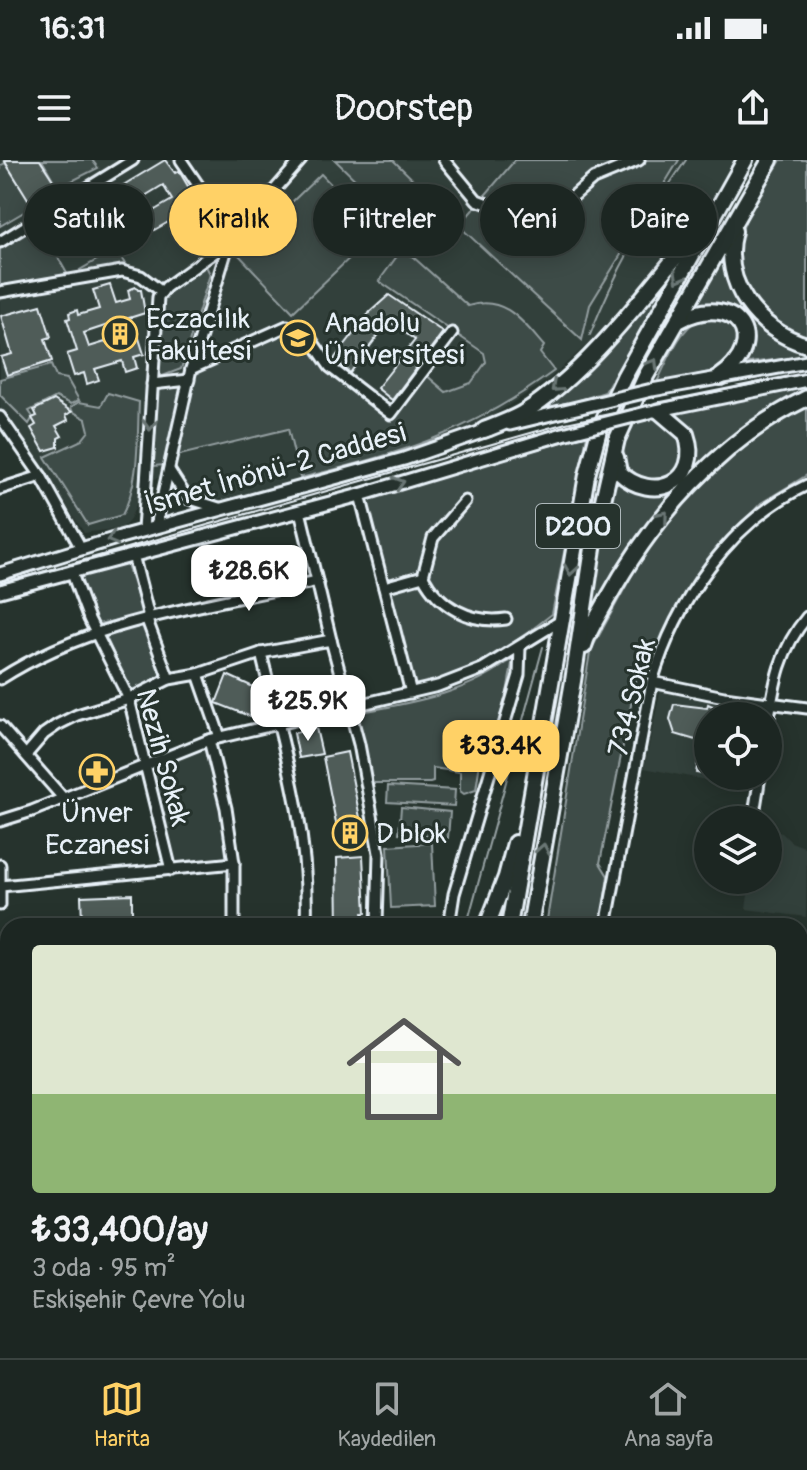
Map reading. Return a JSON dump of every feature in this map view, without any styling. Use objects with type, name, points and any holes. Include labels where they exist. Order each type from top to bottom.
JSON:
[{"type":"highway","name":"D200","points":[[510,918],[587,475],[599,430],[624,377],[745,160]]},
{"type":"highway","name":"D200","points":[[531,918],[595,535],[614,450],[646,376],[770,160]]},
{"type":"highway","points":[[484,430],[521,415],[568,375],[622,321],[720,204]]},
{"type":"highway","points":[[739,214],[732,240],[733,269],[740,292],[768,327],[784,338],[807,345]]},
{"type":"highway","points":[[680,320],[711,309],[731,315],[742,328],[745,351],[735,367],[720,377]]},
{"type":"highway","points":[[573,681],[586,637],[621,574],[666,513],[738,441],[762,423],[807,398]]},
{"type":"highway","points":[[614,450],[619,472],[628,480],[640,487],[656,489],[672,485],[690,461],[690,445],[676,423],[654,411]]},
{"type":"highway","points":[[490,918],[516,840],[528,817]]},
{"type":"main road","name":"İsmet İnönü-2 Caddesi","points":[[0,574],[219,508],[404,459],[484,430],[652,390],[807,362]]},
{"type":"main road","name":"İsmet İnönü-2 Caddesi","points":[[0,591],[360,495],[563,434],[654,411],[807,380]]},
{"type":"street","points":[[0,242],[133,160]]},
{"type":"street","points":[[181,160],[197,184]]},
{"type":"street","points":[[280,184],[301,160]]},
{"type":"street","points":[[444,160],[477,200],[495,207],[542,213],[555,212],[593,179],[639,160]]},
{"type":"street","points":[[143,530],[156,304],[162,292],[210,256]]},
{"type":"street","points":[[156,526],[190,374],[225,256]]},
{"type":"street","points":[[0,292],[122,271],[141,276],[162,292]]},
{"type":"street","points":[[152,384],[190,374],[287,326],[308,334],[330,367],[391,414],[452,333]]},
{"type":"street","points":[[0,417],[41,476],[81,548]]},
{"type":"street","points":[[169,470],[187,498],[219,508]]},
{"type":"street","points":[[0,489],[41,476]]},
{"type":"street","name":"734 Sokak","points":[[608,918],[652,682],[662,646],[703,578],[756,518],[807,485]]},
{"type":"street","points":[[360,495],[411,693]]},
{"type":"street","points":[[465,501],[433,538],[423,576],[437,597],[466,615],[494,621],[506,619]]},
{"type":"street","points":[[300,511],[349,709],[379,853],[377,918]]},
{"type":"street","points":[[133,555],[147,620],[169,679]]},
{"type":"street","name":"Nezih Sokak","points":[[71,571],[129,699],[171,870]]},
{"type":"street","points":[[384,587],[423,576]]},
{"type":"street","points":[[0,679],[60,645],[97,631],[317,581]]},
{"type":"street","points":[[771,702],[781,659],[790,638],[807,617]]},
{"type":"street","points":[[0,821],[64,799],[209,740],[411,693],[482,669],[563,619]]},
{"type":"street","points":[[26,755],[44,734],[57,725],[77,715],[129,699],[169,679],[198,674],[261,653],[331,640]]},
{"type":"street","points":[[451,918],[461,870],[519,675],[520,647]]},
{"type":"street","points":[[261,653],[302,829],[308,878],[306,918]]},
{"type":"street","points":[[198,674],[220,737]]},
{"type":"street","points":[[652,682],[760,702]]},
{"type":"street","points":[[782,705],[807,708]]},
{"type":"street","points":[[0,726],[64,799]]},
{"type":"street","points":[[209,740],[226,808],[234,863],[234,918]]},
{"type":"street","points":[[1,886],[234,863]]},
{"type":"street","points":[[0,865],[0,905]]},
{"type":"shaded area","name":"Anadolu Üniversitesi","points":[[0,160],[735,160],[717,192],[717,184],[601,184],[601,256],[667,256],[611,323],[548,380],[475,427],[373,464],[229,499],[207,500],[188,493],[177,475],[142,481],[138,501],[129,521],[122,528],[84,533],[14,424],[0,410]]},
{"type":"shaded area","points":[[42,160],[92,160],[98,168],[66,184],[56,184]]},
{"type":"shaded area","points":[[335,160],[393,160],[418,184],[360,184]]},
{"type":"shaded area","points":[[515,160],[679,160],[664,184],[601,184],[601,256],[620,256],[590,305],[582,340],[491,256],[585,256],[585,184],[495,184]]},
{"type":"shaded area","points":[[781,160],[807,160],[807,340],[789,332],[759,308],[742,276],[739,258],[746,219]]},
{"type":"shaded area","points":[[5,163],[24,191],[24,212],[0,226],[0,166]]},
{"type":"shaded area","points":[[321,174],[331,184],[313,184],[313,256],[352,256],[293,312],[240,256],[297,256],[297,197]]},
{"type":"shaded area","points":[[480,201],[480,245],[464,231],[464,220]]},
{"type":"shaded area","points":[[24,233],[24,256],[57,256],[69,277],[0,288],[0,248]]},
{"type":"shaded area","points":[[725,253],[745,301],[762,326],[774,337],[807,352],[807,356],[741,364],[748,351],[721,306],[692,309]]},
{"type":"shaded area","points":[[104,256],[120,256],[125,264],[82,274],[80,270]]},
{"type":"shaded area","points":[[397,256],[412,256],[468,306],[492,304],[512,312],[544,346],[540,353],[554,371],[493,410],[433,439],[370,460],[300,478],[288,429],[176,456],[194,372],[285,330],[298,332],[305,337],[316,356],[389,420],[425,374],[446,392],[471,383],[486,362],[484,353],[379,281]]},
{"type":"shaded area","points":[[206,266],[210,274],[181,369],[160,377],[155,372],[158,309],[165,293]]},
{"type":"shaded area","points":[[674,270],[605,392],[529,416]]},
{"type":"shaded area","points":[[711,314],[737,326],[740,349],[727,368],[656,384],[684,333],[700,318]]},
{"type":"shaded area","points":[[51,365],[56,377],[67,379],[79,400],[71,404],[56,397],[29,411],[33,417],[29,424],[0,395],[0,379]]},
{"type":"shaded area","points":[[807,386],[807,394],[700,471],[661,507],[629,548],[589,616],[614,474],[636,490],[664,491],[693,453],[670,414]]},
{"type":"shaded area","points":[[182,387],[164,465],[154,466],[155,389]]},
{"type":"shaded area","points":[[108,393],[139,402],[135,475],[122,515],[88,525],[45,457],[82,440],[89,431],[86,419],[72,411],[71,407],[79,402],[101,406]]},
{"type":"shaded area","points":[[807,405],[807,475],[761,503],[714,554],[683,599],[660,644],[641,654],[600,863],[608,876],[602,918],[547,918],[590,652],[644,553],[688,498],[752,440]]},
{"type":"shaded area","points":[[648,418],[670,428],[681,449],[682,461],[678,471],[670,479],[657,483],[626,474],[619,456],[631,423]]},
{"type":"shaded area","points":[[587,435],[552,614],[487,659],[452,676],[413,689],[365,498]]},
{"type":"shaded area","points":[[127,564],[143,615],[98,624],[79,577]]},
{"type":"shaded area","points":[[146,625],[166,674],[131,693],[104,633]]},
{"type":"shaded area","points":[[513,658],[507,693],[488,755],[480,762],[476,790],[464,794],[460,791],[460,772],[433,768],[433,782],[430,783],[370,783],[356,713],[418,701],[458,689]]},
{"type":"shaded area","points":[[661,688],[725,702],[694,702],[694,778],[644,768]]},
{"type":"shaded area","points":[[207,747],[227,856],[177,862],[151,767]]},
{"type":"shaded area","points":[[388,786],[455,790],[454,806],[387,802]]},
{"type":"shaded area","points":[[401,807],[450,812],[448,838],[399,833]]},
{"type":"shaded area","points":[[782,833],[791,842],[807,848],[806,917],[746,909],[748,894],[782,894]]},
{"type":"shaded area","points":[[432,843],[435,906],[391,908],[388,846]]},
{"type":"building","points":[[4,160],[40,160],[55,184],[24,184],[24,192]]},
{"type":"building","points":[[165,160],[175,173],[179,171],[187,184],[169,184],[169,195],[163,185],[153,191],[153,184],[125,184]]},
{"type":"building","points":[[169,202],[169,222],[153,231],[153,211]]},
{"type":"building","name":"Eczacılık Fakültesi","points":[[110,285],[116,303],[130,299],[128,290],[136,287],[141,290],[145,313],[123,320],[128,335],[137,332],[144,354],[134,357],[137,368],[125,372],[122,361],[95,369],[99,380],[87,384],[84,373],[74,376],[67,354],[77,351],[67,319],[70,318],[69,313],[77,310],[78,315],[99,309],[93,290]],"holes":[[[111,324],[115,339],[89,347],[84,333]]]},
{"type":"building","points":[[389,295],[443,332],[392,400],[377,388],[415,340],[389,321],[350,373],[334,359],[370,312]]},
{"type":"building","points":[[41,305],[51,337],[45,339],[52,361],[7,375],[1,357],[12,354],[1,316]]},
{"type":"building","points":[[54,400],[72,412],[66,415],[68,420],[56,426],[62,436],[58,438],[58,447],[44,451],[31,428],[36,425],[32,418],[37,416],[34,410]]},
{"type":"building","points":[[227,675],[262,691],[266,704],[259,720],[216,703]]},
{"type":"building","points":[[674,704],[694,706],[694,740],[675,734],[670,719]]},
{"type":"building","points":[[316,728],[322,754],[299,758],[294,733]]},
{"type":"building","points":[[347,752],[365,843],[341,848],[323,757]]},
{"type":"building","points":[[363,856],[366,913],[363,913],[363,918],[338,918],[337,858]]},
{"type":"building","points":[[132,894],[132,918],[82,918],[81,896]]},
{"type":"waterway","points":[[590,335],[633,244],[686,160]]},
{"type":"waterway","points":[[469,918],[543,647]]},
{"type":"tram line","points":[[0,584],[566,423],[807,373]]},
{"type":"place","name":"Eczacılık Fakültesi","points":[[120,334]]},
{"type":"place","name":"Anadolu Üniversitesi","points":[[298,338]]},
{"type":"place","name":"Ünver Eczanesi","points":[[97,772]]},
{"type":"place","name":"D blok","points":[[350,833]]}]
